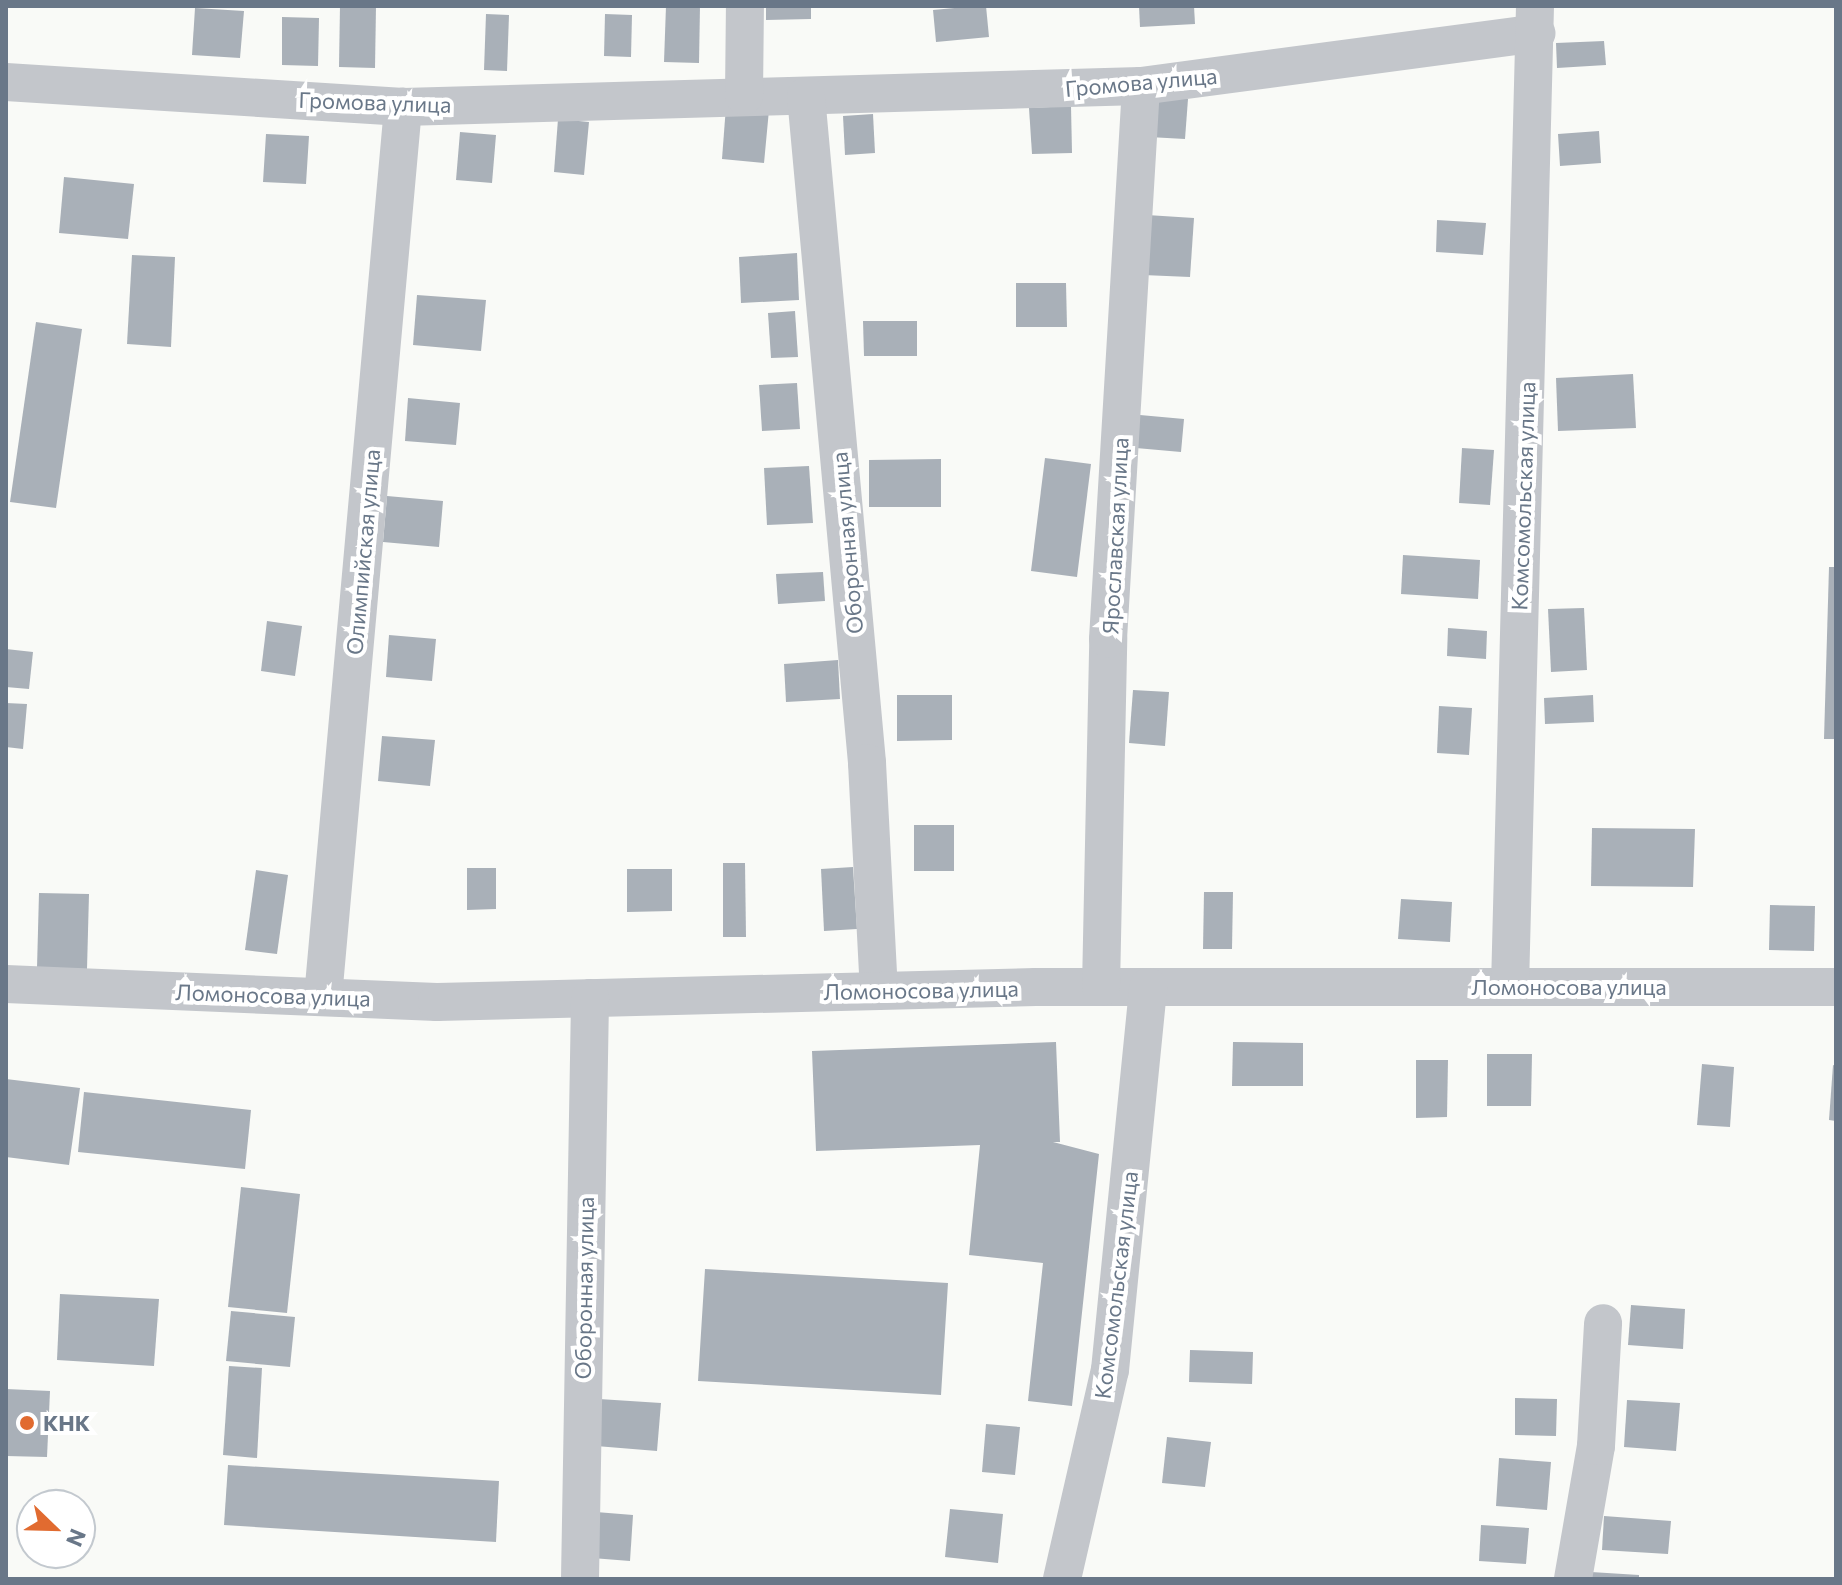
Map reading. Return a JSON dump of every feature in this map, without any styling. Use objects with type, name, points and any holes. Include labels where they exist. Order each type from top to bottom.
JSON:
[{"type":"street","points":[[744,96],[745,6]]},
{"type":"street","name":"Громова улица","points":[[6,82],[403,107],[1141,86],[1536,19]]},
{"type":"street","name":"Комсомольская улица","points":[[1510,987],[1536,19]]},
{"type":"street","name":"Ярославская улица","points":[[1101,987],[1108,639],[1141,86]]},
{"type":"street","name":"Оборонная улица","points":[[806,96],[867,763],[879,991]]},
{"type":"street","name":"Олимпийская улица","points":[[323,997],[403,107]]},
{"type":"street","name":"Ломоносова улица","points":[[6,984],[437,1002],[1101,987],[1836,987]]},
{"type":"street","name":"Комсомольская улица","points":[[1062,1579],[1110,1370],[1148,987]]},
{"type":"street","name":"Оборонная улица","points":[[580,1579],[590,998]]},
{"type":"street","points":[[1573,1579],[1596,1446],[1603,1323]]},
{"type":"building","points":[[340,6],[376,6],[375,68],[339,67]]},
{"type":"building","points":[[666,6],[700,6],[699,63],[664,62]]},
{"type":"building","points":[[766,6],[811,6],[811,19],[766,20]]},
{"type":"building","points":[[986,6],[989,37],[936,42],[933,10]]},
{"type":"building","points":[[1139,6],[1194,6],[1195,24],[1140,27]]},
{"type":"building","points":[[195,8],[244,11],[240,58],[192,55]]},
{"type":"building","points":[[486,14],[509,15],[507,71],[484,70]]},
{"type":"building","points":[[605,14],[632,15],[631,57],[604,56]]},
{"type":"building","points":[[282,17],[319,18],[318,66],[282,65]]},
{"type":"building","points":[[1604,41],[1606,65],[1557,68],[1556,43]]},
{"type":"building","points":[[1152,96],[1188,99],[1185,139],[1149,137]]},
{"type":"building","points":[[726,106],[769,110],[764,163],[722,159]]},
{"type":"building","points":[[1071,106],[1072,153],[1032,154],[1029,108]]},
{"type":"building","points":[[873,114],[875,153],[845,155],[843,116]]},
{"type":"building","points":[[558,119],[589,122],[584,175],[554,172]]},
{"type":"building","points":[[1599,131],[1601,163],[1560,166],[1558,134]]},
{"type":"building","points":[[460,132],[496,135],[492,183],[456,180]]},
{"type":"building","points":[[266,134],[309,136],[306,184],[263,182]]},
{"type":"building","points":[[64,177],[134,184],[128,239],[59,233]]},
{"type":"building","points":[[1147,215],[1194,218],[1190,277],[1143,275]]},
{"type":"building","points":[[1437,220],[1486,223],[1483,255],[1436,252]]},
{"type":"building","points":[[797,253],[799,300],[741,303],[739,257]]},
{"type":"building","points":[[132,255],[175,257],[171,347],[127,344]]},
{"type":"building","points":[[1016,283],[1066,283],[1067,327],[1016,327]]},
{"type":"building","points":[[417,295],[486,300],[481,351],[413,345]]},
{"type":"building","points":[[795,311],[798,357],[771,358],[768,313]]},
{"type":"building","points":[[863,321],[917,321],[917,356],[864,356]]},
{"type":"building","points":[[36,322],[82,329],[56,508],[10,502]]},
{"type":"building","points":[[1633,374],[1636,428],[1558,431],[1556,378]]},
{"type":"building","points":[[797,383],[800,429],[762,431],[759,385]]},
{"type":"building","points":[[408,398],[460,403],[456,445],[405,441]]},
{"type":"building","points":[[1140,415],[1184,419],[1181,452],[1136,448]]},
{"type":"building","points":[[1462,448],[1494,450],[1490,505],[1459,503]]},
{"type":"building","points":[[1045,458],[1091,464],[1077,577],[1031,571]]},
{"type":"building","points":[[941,459],[941,507],[869,507],[869,460]]},
{"type":"building","points":[[809,466],[813,523],[767,525],[764,468]]},
{"type":"building","points":[[387,496],[443,501],[439,547],[383,542]]},
{"type":"building","points":[[1403,555],[1480,560],[1478,599],[1401,594]]},
{"type":"building","points":[[1829,567],[1836,567],[1836,739],[1824,739]]},
{"type":"building","points":[[823,572],[825,601],[778,604],[776,574]]},
{"type":"building","points":[[1584,608],[1587,670],[1551,672],[1548,609]]},
{"type":"building","points":[[267,621],[302,626],[295,676],[261,671]]},
{"type":"building","points":[[1448,628],[1487,631],[1486,659],[1447,656]]},
{"type":"building","points":[[389,635],[436,639],[432,681],[386,677]]},
{"type":"building","points":[[6,649],[33,652],[29,689],[6,687]]},
{"type":"building","points":[[838,660],[840,699],[786,702],[784,664]]},
{"type":"building","points":[[1133,690],[1169,692],[1165,746],[1129,743]]},
{"type":"building","points":[[897,695],[952,695],[952,740],[897,741]]},
{"type":"building","points":[[1593,695],[1594,722],[1545,724],[1544,698]]},
{"type":"building","points":[[6,703],[27,704],[23,749],[6,747]]},
{"type":"building","points":[[1439,706],[1472,708],[1469,755],[1437,753]]},
{"type":"building","points":[[382,736],[435,740],[430,786],[378,781]]},
{"type":"building","points":[[914,825],[954,825],[954,871],[914,871]]},
{"type":"building","points":[[1592,828],[1695,829],[1693,887],[1591,886]]},
{"type":"building","points":[[723,863],[745,863],[746,937],[723,937]]},
{"type":"building","points":[[853,867],[857,929],[824,931],[821,869]]},
{"type":"building","points":[[467,868],[496,868],[496,909],[467,910]]},
{"type":"building","points":[[627,869],[672,869],[672,911],[627,912]]},
{"type":"building","points":[[256,870],[288,875],[277,954],[245,950]]},
{"type":"building","points":[[1204,892],[1233,892],[1232,949],[1203,949]]},
{"type":"building","points":[[39,893],[89,894],[87,969],[37,968]]},
{"type":"building","points":[[1401,899],[1452,902],[1450,942],[1398,939]]},
{"type":"building","points":[[1770,905],[1815,906],[1814,951],[1769,950]]},
{"type":"building","points":[[1056,1042],[1060,1142],[1053,1142],[1099,1154],[1072,1406],[1028,1401],[1043,1263],[969,1255],[980,1145],[816,1151],[812,1051]]},
{"type":"building","points":[[1233,1042],[1303,1043],[1303,1086],[1232,1086]]},
{"type":"building","points":[[1487,1054],[1532,1054],[1531,1106],[1487,1106]]},
{"type":"building","points":[[1416,1060],[1448,1060],[1447,1117],[1416,1118]]},
{"type":"building","points":[[1702,1064],[1734,1067],[1730,1127],[1697,1125]]},
{"type":"building","points":[[1833,1065],[1836,1066],[1836,1121],[1829,1120]]},
{"type":"building","points":[[6,1079],[80,1088],[69,1165],[6,1157]]},
{"type":"building","points":[[84,1092],[251,1110],[245,1169],[78,1152]]},
{"type":"building","points":[[241,1187],[300,1194],[287,1313],[228,1307]]},
{"type":"building","points":[[705,1269],[948,1283],[941,1395],[698,1381]]},
{"type":"building","points":[[60,1294],[159,1299],[154,1366],[57,1360]]},
{"type":"building","points":[[1631,1305],[1685,1309],[1683,1349],[1628,1345]]},
{"type":"building","points":[[231,1311],[295,1317],[290,1367],[226,1361]]},
{"type":"building","points":[[1190,1350],[1253,1352],[1252,1384],[1189,1382]]},
{"type":"building","points":[[229,1366],[262,1368],[257,1458],[223,1455]]},
{"type":"building","name":"КНК","points":[[6,1389],[50,1391],[47,1457],[6,1456]]},
{"type":"building","points":[[1515,1398],[1557,1399],[1556,1436],[1515,1435]]},
{"type":"building","points":[[599,1399],[661,1403],[657,1451],[596,1446]]},
{"type":"building","points":[[1627,1400],[1680,1403],[1676,1451],[1624,1447]]},
{"type":"building","points":[[986,1424],[1020,1427],[1015,1475],[982,1472]]},
{"type":"building","points":[[1167,1437],[1211,1442],[1205,1487],[1162,1483]]},
{"type":"building","points":[[1499,1458],[1551,1462],[1547,1510],[1496,1506]]},
{"type":"building","points":[[228,1465],[499,1481],[496,1542],[224,1525]]},
{"type":"building","points":[[950,1509],[1003,1514],[998,1563],[945,1557]]},
{"type":"building","points":[[596,1512],[633,1515],[630,1561],[592,1558]]},
{"type":"building","points":[[1604,1516],[1671,1521],[1668,1554],[1602,1550]]},
{"type":"building","points":[[1481,1525],[1529,1528],[1526,1564],[1479,1561]]},
{"type":"building","points":[[1591,1572],[1639,1575],[1639,1579],[1590,1579]]},
{"type":"place","name":"КНК","points":[[27,1423]]}]
